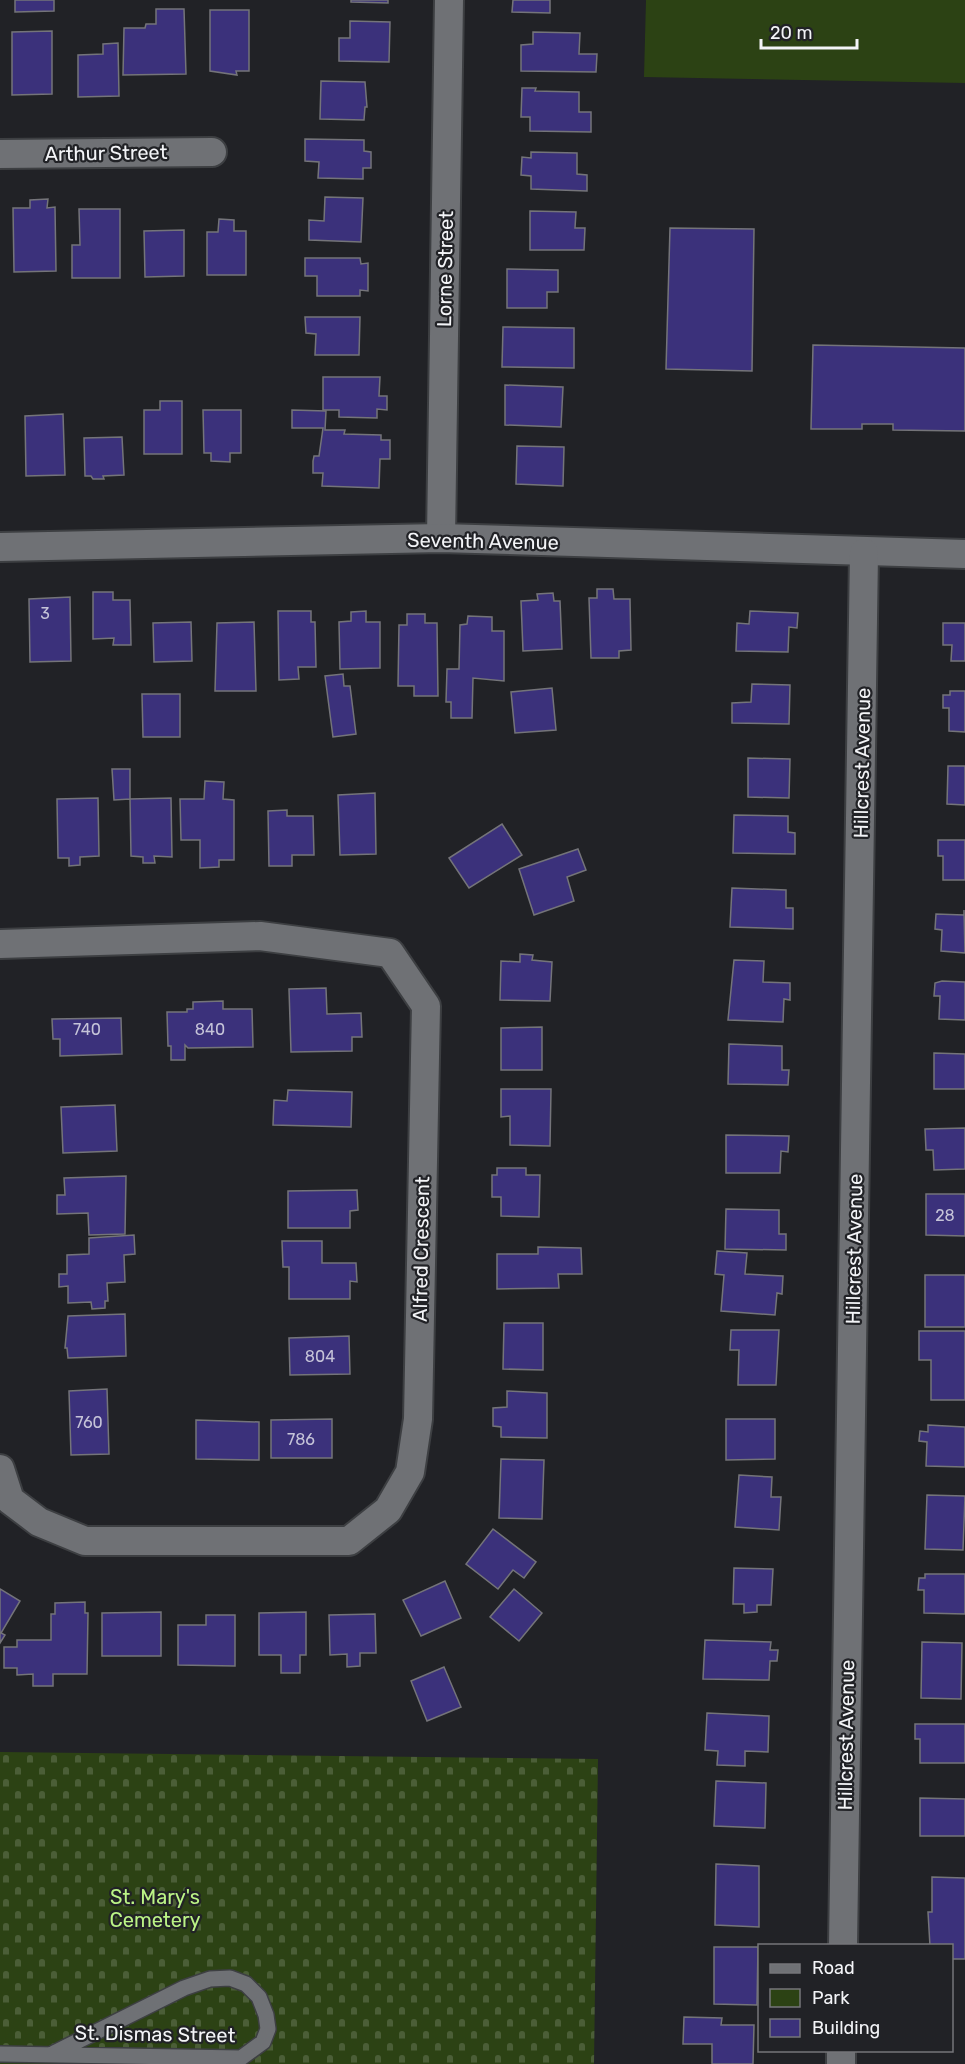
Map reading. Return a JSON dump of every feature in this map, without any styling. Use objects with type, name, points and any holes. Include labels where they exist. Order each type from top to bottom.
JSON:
[{"type":"street","name":"Lorne Street","points":[[441,538],[449,0]]},
{"type":"street","name":"Arthur Street","points":[[0,154],[212,152]]},
{"type":"street","name":"Seventh Avenue","points":[[0,547],[441,538],[864,553],[965,554]]},
{"type":"street","name":"Hillcrest Avenue","points":[[843,1944],[864,553]]},
{"type":"street","name":"Alfred Crescent","points":[[0,944],[260,936],[390,953],[426,1006],[418,1419],[411,1472],[388,1510],[349,1541],[85,1541],[39,1522],[10,1500],[0,1469]]},
{"type":"lane","name":"St. Dismas Street","points":[[0,2054],[54,2053],[241,2058],[263,2042],[267,2030],[266,2015],[259,1997],[246,1984],[230,1978],[210,1979],[184,1988],[54,2053]]},
{"type":"green space","points":[[646,0],[965,0],[965,83],[644,77]]},
{"type":"green space","name":"St. Mary's Cemetery","points":[[0,1752],[598,1759],[594,2064],[0,2064]]},
{"type":"building","points":[[15,0],[54,0],[54,11],[15,12]]},
{"type":"building","points":[[351,0],[388,0],[388,3],[351,2]]},
{"type":"building","points":[[513,0],[550,0],[550,13],[512,12]]},
{"type":"building","points":[[156,9],[184,9],[186,74],[123,75],[124,28],[145,28],[146,24],[156,24]]},
{"type":"building","points":[[210,10],[249,10],[249,71],[236,71],[237,75],[210,71]]},
{"type":"building","points":[[350,21],[390,22],[389,62],[339,61],[339,38],[350,38]]},
{"type":"building","points":[[52,31],[52,94],[12,95],[12,32]]},
{"type":"building","points":[[533,32],[580,33],[579,54],[597,54],[596,72],[521,71],[521,45],[533,44]]},
{"type":"building","points":[[118,43],[119,96],[78,97],[78,55],[103,54],[103,44]]},
{"type":"building","points":[[321,81],[365,82],[367,107],[365,107],[364,120],[320,119]]},
{"type":"building","points":[[522,88],[536,88],[535,91],[579,92],[579,112],[591,112],[591,132],[530,131],[530,117],[521,117]]},
{"type":"building","points":[[305,139],[364,140],[364,151],[371,152],[371,168],[363,168],[363,179],[318,178],[319,162],[305,161]]},
{"type":"building","points":[[531,152],[577,153],[577,174],[587,175],[587,191],[531,189],[531,176],[521,175],[522,157],[531,158]]},
{"type":"building","points":[[325,197],[363,198],[361,242],[309,240],[309,220],[324,221]]},
{"type":"building","points":[[48,199],[47,208],[55,207],[56,271],[14,272],[13,208],[30,208],[30,200]]},
{"type":"building","points":[[79,209],[120,209],[120,278],[72,278],[72,245],[80,245]]},
{"type":"building","points":[[530,211],[576,212],[575,228],[585,228],[584,250],[530,250]]},
{"type":"building","points":[[219,219],[234,220],[234,231],[246,231],[246,275],[207,275],[207,232],[218,232]]},
{"type":"building","points":[[670,228],[754,229],[752,371],[666,369]]},
{"type":"building","points":[[184,230],[184,276],[145,277],[144,231]]},
{"type":"building","points":[[305,258],[360,258],[361,264],[368,263],[368,291],[360,290],[360,296],[317,296],[317,276],[305,276]]},
{"type":"building","points":[[507,269],[558,270],[558,292],[547,292],[547,308],[507,308]]},
{"type":"building","points":[[305,317],[360,317],[359,355],[315,355],[316,334],[306,333]]},
{"type":"building","points":[[503,327],[574,328],[574,368],[502,367]]},
{"type":"building","points":[[813,345],[965,348],[965,431],[893,430],[893,424],[862,424],[862,429],[811,429]]},
{"type":"building","points":[[323,377],[380,377],[379,396],[387,396],[387,410],[377,409],[377,418],[339,417],[339,410],[323,410]]},
{"type":"building","points":[[505,385],[563,387],[561,427],[505,425]]},
{"type":"building","points":[[160,401],[182,401],[182,454],[144,454],[144,410],[160,410]]},
{"type":"building","points":[[203,410],[241,410],[241,453],[230,453],[230,462],[211,461],[211,453],[204,453]]},
{"type":"building","points":[[292,410],[326,411],[325,430],[345,430],[344,434],[381,435],[381,440],[390,440],[390,459],[380,459],[379,488],[322,486],[323,473],[313,473],[313,461],[314,456],[319,456],[323,428],[292,428]]},
{"type":"building","points":[[63,414],[65,475],[26,476],[25,416]]},
{"type":"building","points":[[122,437],[124,475],[103,476],[104,479],[85,476],[84,438]]},
{"type":"building","points":[[517,446],[564,447],[563,486],[516,484]]},
{"type":"building","points":[[597,589],[613,589],[614,599],[630,599],[631,650],[619,651],[619,658],[591,658],[589,598],[597,598]]},
{"type":"building","points":[[93,592],[113,592],[113,600],[130,600],[131,645],[113,645],[114,638],[93,639]]},
{"type":"building","points":[[553,593],[554,601],[560,601],[562,649],[523,651],[521,601],[538,600],[537,594]]},
{"type":"building","points":[[70,597],[71,661],[30,662],[29,599]]},
{"type":"building","points":[[278,611],[311,611],[311,622],[315,622],[316,667],[298,667],[299,679],[279,680]]},
{"type":"building","points":[[366,611],[366,622],[380,622],[380,668],[340,669],[339,622],[351,621],[351,612]]},
{"type":"building","points":[[750,611],[798,613],[797,628],[789,627],[788,652],[736,651],[737,623],[749,624]]},
{"type":"building","points":[[407,614],[425,614],[425,623],[437,623],[438,696],[414,696],[414,686],[398,686],[399,625],[407,625]]},
{"type":"building","points":[[468,616],[492,617],[492,631],[504,631],[504,681],[473,678],[472,718],[451,718],[451,702],[446,702],[447,669],[459,669],[460,625],[467,624]]},
{"type":"building","points":[[191,622],[192,661],[154,662],[153,623]]},
{"type":"building","points":[[254,622],[256,691],[215,691],[217,623]]},
{"type":"building","points":[[943,623],[965,623],[965,661],[951,661],[952,645],[943,645]]},
{"type":"building","points":[[343,674],[344,686],[350,686],[356,734],[333,737],[325,676]]},
{"type":"building","points":[[752,684],[790,685],[789,724],[732,723],[732,703],[751,702]]},
{"type":"building","points":[[552,688],[556,730],[515,733],[511,692]]},
{"type":"building","points":[[950,691],[965,691],[965,732],[949,731],[949,708],[943,708],[943,695],[950,695]]},
{"type":"building","points":[[142,694],[180,694],[180,737],[143,737]]},
{"type":"building","points":[[748,758],[790,759],[789,798],[748,797]]},
{"type":"building","points":[[948,766],[965,766],[965,805],[947,804]]},
{"type":"building","points":[[112,769],[130,769],[130,799],[114,800]]},
{"type":"building","points":[[205,781],[224,782],[223,799],[234,800],[234,860],[219,860],[219,867],[200,868],[200,840],[181,840],[180,799],[204,799]]},
{"type":"building","points":[[375,793],[376,854],[340,855],[338,795]]},
{"type":"building","points":[[98,798],[99,856],[80,857],[80,865],[69,866],[69,858],[58,858],[57,799]]},
{"type":"building","points":[[171,798],[172,857],[154,856],[155,863],[143,863],[143,857],[131,856],[130,799]]},
{"type":"building","points":[[287,810],[287,816],[313,816],[314,855],[292,855],[292,866],[269,866],[268,811]]},
{"type":"building","points":[[734,815],[788,816],[788,832],[795,833],[795,854],[733,853]]},
{"type":"building","points":[[502,824],[522,855],[469,888],[449,858]]},
{"type":"building","points":[[938,840],[965,840],[965,880],[943,880],[943,856],[938,856]]},
{"type":"building","points":[[578,849],[586,870],[567,877],[574,901],[534,915],[519,869]]},
{"type":"building","points":[[732,888],[786,890],[786,908],[793,908],[793,929],[730,927]]},
{"type":"building","points":[[964,910],[965,953],[941,951],[942,930],[935,929],[936,914],[964,915]]},
{"type":"building","points":[[520,954],[533,955],[532,960],[552,962],[550,1001],[500,1000],[501,961],[520,962]]},
{"type":"building","points":[[734,960],[764,961],[763,982],[790,983],[790,1000],[784,999],[783,1022],[728,1020]]},
{"type":"building","points":[[965,982],[965,1020],[939,1019],[940,996],[934,996],[935,983]]},
{"type":"building","points":[[326,988],[327,1014],[361,1013],[362,1037],[352,1037],[352,1051],[291,1052],[289,989]]},
{"type":"building","points":[[223,1001],[223,1009],[252,1009],[253,1047],[188,1048],[185,1045],[185,1060],[171,1060],[171,1046],[168,1046],[167,1012],[187,1012],[187,1009],[193,1009],[193,1002]]},
{"type":"building","points":[[121,1018],[122,1054],[60,1056],[60,1039],[53,1039],[52,1019]]},
{"type":"building","points":[[542,1027],[542,1070],[501,1070],[501,1028]]},
{"type":"building","points":[[729,1044],[782,1046],[782,1070],[789,1070],[788,1085],[728,1084]]},
{"type":"building","points":[[934,1053],[965,1054],[965,1089],[934,1089]]},
{"type":"building","points":[[501,1089],[551,1089],[550,1146],[510,1145],[510,1116],[501,1117]]},
{"type":"building","points":[[288,1090],[352,1092],[351,1127],[273,1125],[274,1100],[287,1101]]},
{"type":"building","points":[[115,1105],[117,1151],[63,1153],[61,1107]]},
{"type":"building","points":[[965,1128],[965,1169],[934,1170],[933,1150],[926,1150],[925,1129]]},
{"type":"building","points":[[726,1135],[789,1136],[788,1152],[781,1151],[780,1173],[726,1173]]},
{"type":"building","points":[[497,1168],[526,1168],[526,1175],[540,1175],[539,1217],[501,1216],[501,1197],[492,1197],[492,1175],[497,1175]]},
{"type":"building","points":[[126,1176],[125,1234],[89,1235],[88,1213],[57,1214],[57,1195],[65,1195],[64,1178]]},
{"type":"building","points":[[357,1190],[358,1210],[350,1211],[350,1228],[288,1228],[288,1191]]},
{"type":"building","points":[[926,1194],[965,1194],[965,1236],[926,1235]]},
{"type":"building","points":[[726,1209],[779,1210],[779,1234],[786,1234],[786,1250],[725,1249]]},
{"type":"building","points":[[134,1235],[135,1254],[124,1255],[125,1282],[107,1283],[108,1301],[105,1301],[105,1308],[92,1309],[91,1302],[68,1303],[68,1286],[59,1287],[59,1274],[67,1274],[67,1255],[89,1254],[89,1238]]},
{"type":"building","points":[[282,1241],[322,1241],[322,1263],[356,1263],[357,1282],[350,1281],[350,1299],[289,1299],[289,1267],[283,1267]]},
{"type":"building","points":[[538,1247],[581,1248],[582,1274],[558,1274],[559,1288],[497,1289],[497,1254],[538,1254]]},
{"type":"building","points":[[717,1251],[747,1253],[745,1274],[783,1276],[782,1294],[777,1293],[775,1315],[721,1311],[724,1275],[715,1274]]},
{"type":"building","points":[[925,1275],[965,1275],[965,1327],[925,1327]]},
{"type":"building","points":[[125,1314],[126,1356],[68,1358],[67,1348],[65,1348],[68,1316]]},
{"type":"building","points":[[504,1323],[543,1323],[543,1370],[503,1369]]},
{"type":"building","points":[[731,1330],[779,1330],[776,1385],[738,1385],[739,1350],[730,1350]]},
{"type":"building","points":[[919,1331],[965,1331],[965,1400],[931,1400],[931,1360],[919,1360]]},
{"type":"building","points":[[349,1336],[350,1374],[290,1375],[289,1338]]},
{"type":"building","points":[[107,1389],[109,1454],[71,1455],[69,1391]]},
{"type":"building","points":[[507,1391],[547,1393],[547,1438],[501,1437],[501,1427],[493,1426],[493,1408],[507,1407]]},
{"type":"building","points":[[332,1419],[332,1458],[271,1458],[271,1420]]},
{"type":"building","points":[[726,1419],[775,1419],[775,1459],[726,1460]]},
{"type":"building","points":[[196,1420],[259,1422],[259,1460],[196,1459]]},
{"type":"building","points":[[928,1425],[965,1427],[965,1467],[926,1466],[927,1442],[919,1441],[920,1431],[928,1432]]},
{"type":"building","points":[[501,1459],[544,1460],[542,1519],[499,1518]]},
{"type":"building","points":[[739,1475],[772,1477],[771,1497],[781,1497],[779,1530],[735,1527]]},
{"type":"building","points":[[927,1495],[965,1496],[963,1550],[925,1549]]},
{"type":"building","points":[[493,1529],[536,1562],[524,1578],[513,1570],[498,1589],[466,1564]]},
{"type":"building","points":[[734,1568],[773,1569],[771,1605],[757,1605],[757,1612],[744,1613],[744,1604],[733,1604]]},
{"type":"building","points":[[925,1574],[965,1574],[965,1614],[924,1613],[924,1590],[918,1590],[919,1578],[925,1578]]},
{"type":"building","points":[[445,1581],[461,1618],[421,1636],[403,1600]]},
{"type":"building","points":[[0,1589],[20,1601],[1,1633],[5,1635],[0,1643]]},
{"type":"building","points":[[514,1589],[542,1613],[519,1641],[490,1617]]},
{"type":"building","points":[[85,1602],[85,1613],[88,1613],[87,1674],[53,1674],[53,1686],[33,1686],[33,1674],[17,1675],[17,1668],[4,1668],[4,1647],[17,1647],[17,1640],[51,1640],[51,1614],[55,1614],[55,1603]]},
{"type":"building","points":[[161,1612],[161,1656],[102,1656],[102,1613]]},
{"type":"building","points":[[306,1612],[306,1655],[300,1655],[300,1673],[281,1673],[281,1655],[259,1655],[259,1613]]},
{"type":"building","points":[[375,1614],[376,1653],[360,1653],[360,1666],[347,1667],[347,1654],[330,1655],[329,1615]]},
{"type":"building","points":[[206,1615],[235,1615],[235,1666],[178,1665],[178,1625],[206,1625]]},
{"type":"building","points":[[705,1640],[771,1642],[770,1650],[778,1650],[777,1661],[770,1661],[769,1680],[703,1679]]},
{"type":"building","points":[[922,1642],[962,1643],[961,1699],[921,1698]]},
{"type":"building","points":[[444,1667],[461,1707],[427,1721],[411,1681]]},
{"type":"building","points":[[707,1713],[769,1716],[768,1752],[745,1751],[745,1766],[717,1765],[718,1751],[705,1750]]},
{"type":"building","points":[[915,1724],[965,1724],[965,1763],[920,1763],[920,1739],[915,1739]]},
{"type":"building","points":[[716,1781],[766,1783],[765,1828],[714,1826]]},
{"type":"building","points":[[920,1798],[965,1799],[965,1836],[920,1836]]},
{"type":"building","points":[[716,1864],[759,1866],[759,1927],[715,1925]]},
{"type":"building","points":[[932,1877],[965,1878],[965,1959],[953,1959],[953,1944],[930,1944],[928,1912],[932,1912]]},
{"type":"building","points":[[714,1947],[758,1947],[757,2005],[714,2004]]},
{"type":"building","points":[[684,2017],[722,2018],[721,2025],[754,2025],[753,2064],[712,2064],[712,2044],[683,2044]]}]
